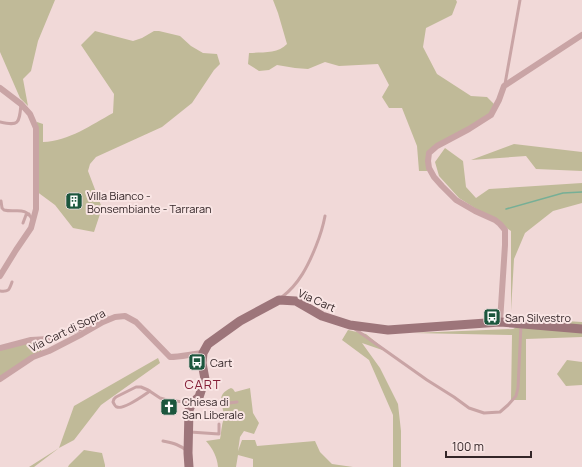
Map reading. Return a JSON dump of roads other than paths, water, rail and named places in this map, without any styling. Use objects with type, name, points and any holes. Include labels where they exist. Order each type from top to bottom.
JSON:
[{"type":"street","points":[[500,322],[505,230],[495,220],[475,212],[456,200],[434,177],[428,161],[429,153],[437,146],[491,115],[504,86],[582,35]]},
{"type":"street","points":[[0,88],[21,104],[30,114],[36,128],[36,209],[32,228],[0,276]]},
{"type":"street","points":[[189,467],[189,410],[192,403],[199,397],[204,379],[202,363],[203,353],[208,344],[240,320],[279,300]]},
{"type":"street","name":"Via Cart","points":[[279,300],[296,301],[322,316],[350,325],[388,330],[500,322],[582,329]]},
{"type":"street","points":[[0,348],[31,340],[48,339],[87,326],[97,320],[118,315],[125,316],[136,322],[170,357],[181,357],[203,353]]},
{"type":"street","name":"Via Cart di Sopra","points":[[0,379],[34,357],[49,352],[103,322],[115,317],[125,316]]},
{"type":"lane","points":[[504,86],[520,0]]},
{"type":"lane","points":[[0,122],[13,124],[17,123],[19,121],[21,104]]},
{"type":"lane","points":[[1,201],[2,208],[4,210],[11,212],[25,212],[29,214],[33,221]]},
{"type":"lane","points":[[23,223],[26,215],[29,214]]},
{"type":"lane","points":[[279,300],[288,292],[304,272],[323,228],[325,216]]},
{"type":"lane","points":[[0,291],[8,291],[12,282]]},
{"type":"lane","points":[[350,325],[469,408],[484,413],[500,412],[516,396],[518,388],[521,324]]},
{"type":"lane","points":[[150,391],[123,407],[119,408],[113,402],[114,399],[136,387],[144,388],[150,391],[160,398],[192,403],[224,404],[237,402]]},
{"type":"lane","points":[[188,431],[219,434],[219,424]]},
{"type":"lane","points":[[163,441],[174,443],[188,452]]},
{"type":"waterway","points":[[506,209],[563,193],[582,192]]},
{"type":"place","name":"Villa Bianco - Bonsembiante - Tarraran","points":[[74,201]]},
{"type":"place","name":"San Silvestro","points":[[492,317]]},
{"type":"place","name":"Cart","points":[[197,362]]},
{"type":"place","name":"Chiesa di San Liberale","points":[[169,407]]},
{"type":"district","name":"CART","points":[[203,384]]}]
